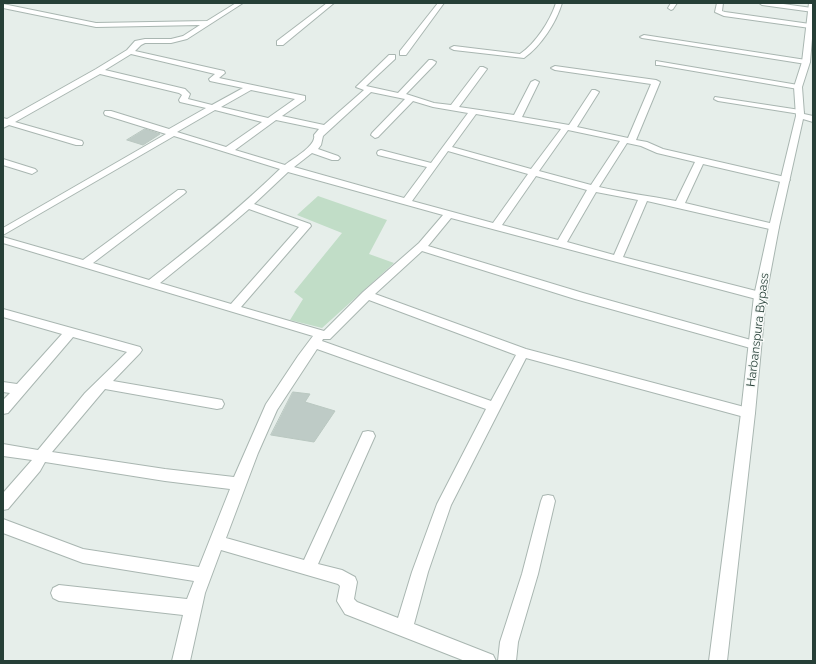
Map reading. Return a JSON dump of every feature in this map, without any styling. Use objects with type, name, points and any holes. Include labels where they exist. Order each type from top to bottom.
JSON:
[{"type":"street","points":[[3,6],[8,3]]},
{"type":"street","points":[[4,123],[99,71],[130,52],[138,44],[142,42],[171,41],[185,38],[240,3]]},
{"type":"street","points":[[280,43],[331,3]]},
{"type":"street","points":[[402,53],[441,3]]},
{"type":"street","points":[[454,48],[521,56],[528,51],[555,14],[559,3]]},
{"type":"street","points":[[720,3],[718,12],[724,14],[810,26]]},
{"type":"street","points":[[762,3],[812,6]]},
{"type":"street","points":[[3,6],[96,25],[208,23]]},
{"type":"street","name":"Harbanspura Bypass","points":[[718,661],[748,413],[760,296],[800,114],[798,87],[806,62],[812,6]]},
{"type":"street","points":[[644,37],[806,62]]},
{"type":"street","points":[[130,52],[221,73],[212,79],[302,98],[228,150]]},
{"type":"street","points":[[392,57],[360,87],[411,98],[433,105],[569,128],[785,180]]},
{"type":"street","points":[[400,96],[432,62]]},
{"type":"street","points":[[659,63],[798,87]]},
{"type":"street","points":[[555,68],[656,82],[628,141],[593,189],[560,244]]},
{"type":"street","points":[[453,108],[483,69]]},
{"type":"street","points":[[99,71],[182,92],[186,94],[183,100],[214,108],[325,128]]},
{"type":"street","points":[[516,118],[535,82]]},
{"type":"street","points":[[3,232],[250,87]]},
{"type":"street","points":[[151,284],[203,243],[287,168],[316,145],[319,138],[318,135],[370,89]]},
{"type":"street","points":[[495,227],[534,172],[595,92]]},
{"type":"street","points":[[375,135],[411,98]]},
{"type":"street","points":[[718,99],[800,114],[813,119]]},
{"type":"street","points":[[406,202],[473,112]]},
{"type":"street","points":[[108,113],[287,168],[495,227],[760,296]]},
{"type":"street","points":[[4,123],[79,143]]},
{"type":"street","points":[[446,148],[593,189],[626,196],[644,197],[774,227]]},
{"type":"street","points":[[310,149],[335,158]]},
{"type":"street","points":[[381,153],[433,166]]},
{"type":"street","points":[[679,205],[700,160]]},
{"type":"street","points":[[3,162],[32,171]]},
{"type":"street","points":[[85,264],[181,192]]},
{"type":"street","points":[[617,259],[644,197]]},
{"type":"street","points":[[234,308],[306,226],[247,205]]},
{"type":"street","points":[[181,661],[197,593],[239,484],[271,408],[302,359],[318,339],[326,336],[366,295],[420,247],[449,214]]},
{"type":"street","points":[[3,240],[234,308],[494,407]]},
{"type":"street","points":[[420,247],[579,296],[754,345]]},
{"type":"street","points":[[366,295],[523,353],[748,413]]},
{"type":"street","points":[[3,313],[136,350],[90,396],[42,456],[35,467],[3,504]]},
{"type":"street","points":[[3,409],[70,332]]},
{"type":"street","points":[[404,628],[420,572],[444,504],[523,353]]},
{"type":"street","points":[[102,384],[217,404]]},
{"type":"street","points":[[3,387],[20,389]]},
{"type":"street","points":[[308,568],[368,436]]},
{"type":"street","points":[[3,450],[165,475],[239,484]]},
{"type":"street","points":[[507,661],[509,642],[530,574],[548,501]]},
{"type":"street","points":[[3,526],[83,556],[204,575]]},
{"type":"street","points":[[216,542],[342,578],[349,582],[346,601],[352,608],[487,661]]},
{"type":"street","points":[[59,593],[194,608]]},
{"type":"green space","points":[[318,196],[387,220],[369,254],[394,263],[322,328],[290,320],[303,299],[294,292],[342,233],[297,215]]},
{"type":"building","points":[[145,129],[160,134],[143,145],[127,140]]},
{"type":"building","points":[[293,392],[310,394],[305,402],[335,411],[314,442],[271,435]]}]
